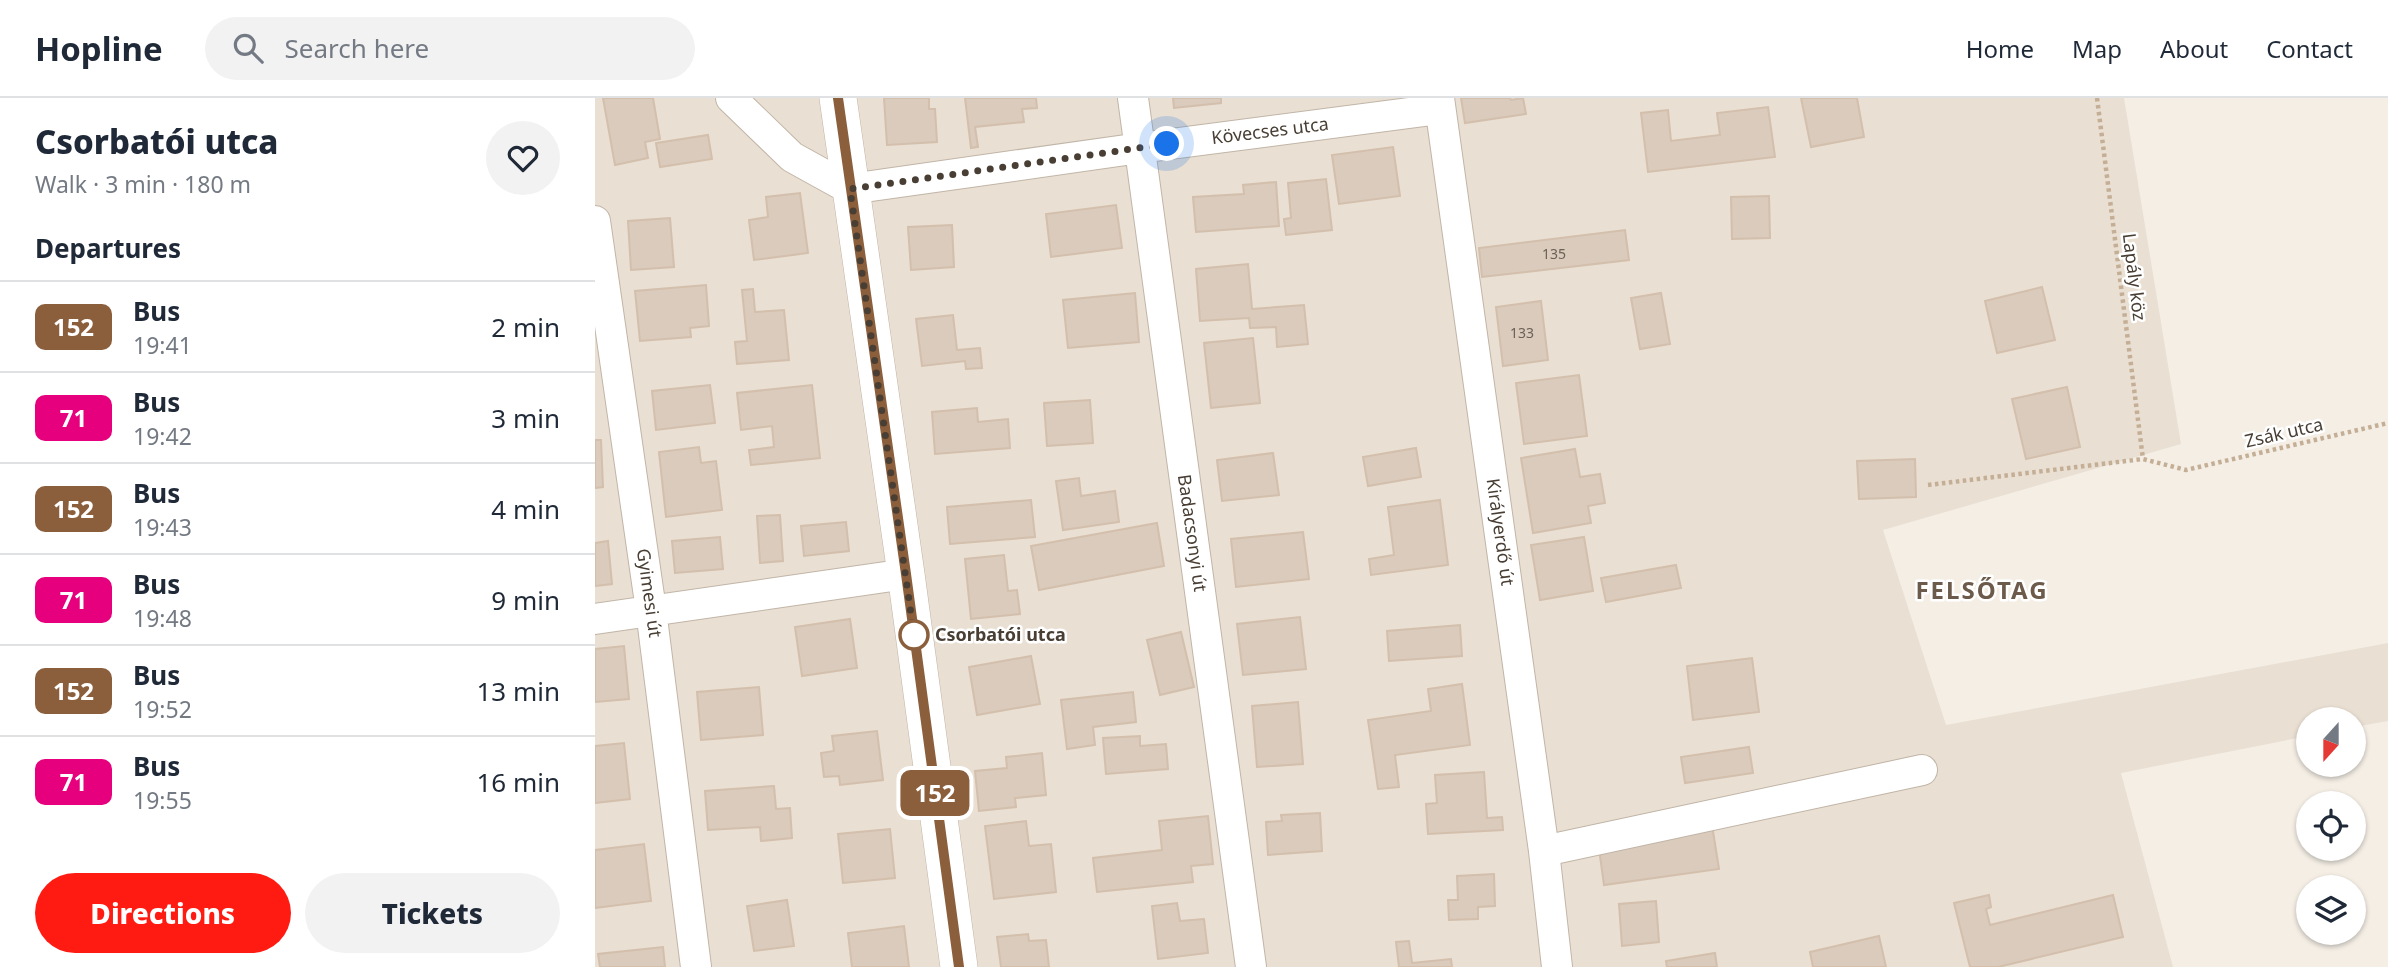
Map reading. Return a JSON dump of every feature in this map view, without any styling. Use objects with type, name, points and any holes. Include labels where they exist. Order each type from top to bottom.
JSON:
[{"type":"street","points":[[731,98],[793,157],[850,189]]},
{"type":"street","points":[[838,98],[959,967]]},
{"type":"street","name":"Badacsonyi út","points":[[1133,98],[1251,967]]},
{"type":"street","name":"Kövecses utca","points":[[850,189],[1439,104]]},
{"type":"street","name":"Királyerdő út","points":[[1439,104],[1544,850],[1557,967]]},
{"type":"street","name":"Gyimesi út","points":[[595,220],[651,610],[696,967]]},
{"type":"street","points":[[595,619],[906,574]]},
{"type":"street","points":[[1544,850],[1922,770]]},
{"type":"path","name":"Lapály köz","points":[[2097,98],[2143,459]]},
{"type":"path","name":"Zsák utca","points":[[2143,459],[2186,470],[2388,423]]},
{"type":"path","points":[[1928,485],[2143,459]]},
{"type":"shaded area","points":[[595,98],[2124,98],[2181,444],[1883,530],[1946,725],[2388,643],[2388,721],[2366,725],[2366,707],[2296,707],[2296,738],[2121,773],[2173,967],[595,967]]},
{"type":"building","points":[[603,98],[653,98],[660,139],[645,142],[648,158],[615,165]]},
{"type":"building","points":[[884,98],[929,98],[929,109],[935,109],[937,142],[887,145]]},
{"type":"building","points":[[965,98],[1036,98],[1037,108],[1022,109],[1024,122],[975,127],[978,147],[971,148]]},
{"type":"building","points":[[1173,98],[1221,98],[1221,103],[1174,108]]},
{"type":"building","points":[[1461,98],[1523,98],[1526,114],[1465,123]]},
{"type":"building","points":[[1801,98],[1857,98],[1864,137],[1811,147]]},
{"type":"building","points":[[1768,107],[1775,157],[1648,172],[1641,113],[1668,110],[1671,141],[1720,135],[1717,113]]},
{"type":"building","points":[[708,135],[712,159],[660,167],[656,143]]},
{"type":"building","points":[[1393,147],[1400,196],[1339,204],[1332,155]]},
{"type":"building","points":[[1326,179],[1332,230],[1286,235],[1284,219],[1291,218],[1288,183]]},
{"type":"building","points":[[1276,182],[1279,226],[1196,232],[1193,197],[1244,194],[1243,185]]},
{"type":"building","points":[[800,193],[808,253],[754,260],[749,220],[768,217],[766,197]]},
{"type":"building","points":[[1769,196],[1770,238],[1732,239],[1731,197]]},
{"type":"building","points":[[1116,205],[1122,248],[1051,257],[1046,214]]},
{"type":"building","points":[[670,218],[674,267],[631,270],[628,221]]},
{"type":"building","points":[[952,225],[954,267],[911,270],[908,227]]},
{"type":"building","points":[[1625,230],[1629,260],[1482,277],[1479,248]]},
{"type":"building","points":[[1248,264],[1252,309],[1304,305],[1308,344],[1277,347],[1276,327],[1250,328],[1249,318],[1200,321],[1196,269]]},
{"type":"building","points":[[706,285],[709,326],[690,328],[691,337],[640,341],[635,291]]},
{"type":"building","points":[[2042,287],[2055,340],[1997,353],[1985,301]]},
{"type":"building","points":[[753,289],[755,312],[784,310],[789,360],[737,364],[735,342],[747,341],[742,290]]},
{"type":"building","points":[[1135,293],[1139,342],[1068,348],[1063,300]]},
{"type":"building","points":[[1661,293],[1670,344],[1640,349],[1631,298]]},
{"type":"building","points":[[1541,301],[1548,360],[1503,366],[1496,307]]},
{"type":"building","points":[[953,315],[957,350],[980,348],[982,368],[966,369],[965,361],[922,366],[916,319]]},
{"type":"building","points":[[1253,338],[1260,403],[1211,408],[1204,343]]},
{"type":"building","points":[[1579,375],[1587,436],[1524,444],[1516,383]]},
{"type":"building","points":[[710,385],[715,423],[656,430],[652,391]]},
{"type":"building","points":[[812,385],[820,458],[751,465],[749,450],[774,447],[772,426],[741,430],[737,393]]},
{"type":"building","points":[[2067,387],[2080,447],[2026,459],[2012,399]]},
{"type":"building","points":[[1090,400],[1093,443],[1047,446],[1044,403]]},
{"type":"building","points":[[977,408],[978,422],[1008,419],[1010,448],[935,454],[932,412]]},
{"type":"building","points":[[595,440],[601,440],[603,487],[595,488]]},
{"type":"building","points":[[699,447],[701,463],[716,461],[722,510],[666,517],[659,452]]},
{"type":"building","points":[[1416,448],[1421,477],[1368,486],[1363,457]]},
{"type":"building","points":[[1575,449],[1580,477],[1600,474],[1605,503],[1588,506],[1591,523],[1533,533],[1521,458]]},
{"type":"building","points":[[1273,453],[1279,495],[1222,501],[1217,460]]},
{"type":"building","points":[[1915,459],[1916,497],[1859,499],[1857,461]]},
{"type":"building","points":[[1079,478],[1081,496],[1115,491],[1119,522],[1063,530],[1056,481]]},
{"type":"building","points":[[1031,500],[1035,537],[950,544],[947,507]]},
{"type":"building","points":[[1440,500],[1448,565],[1371,575],[1369,559],[1394,555],[1388,507]]},
{"type":"building","points":[[780,515],[783,561],[760,563],[757,516]]},
{"type":"building","points":[[846,522],[849,551],[804,556],[801,526]]},
{"type":"building","points":[[1157,523],[1164,566],[1039,590],[1031,546]]},
{"type":"building","points":[[1303,532],[1309,579],[1236,587],[1231,539]]},
{"type":"building","points":[[720,537],[723,569],[675,573],[672,541]]},
{"type":"building","points":[[1584,537],[1593,591],[1540,600],[1531,545]]},
{"type":"building","points":[[608,541],[612,584],[595,586],[595,543]]},
{"type":"building","points":[[1004,555],[1008,591],[1017,590],[1020,614],[971,619],[965,559]]},
{"type":"building","points":[[1676,565],[1681,588],[1606,602],[1601,578]]},
{"type":"building","points":[[1300,617],[1306,669],[1243,675],[1237,624]]},
{"type":"building","points":[[850,619],[857,668],[802,676],[795,627]]},
{"type":"building","points":[[1460,625],[1462,656],[1389,661],[1387,631]]},
{"type":"building","points":[[1181,632],[1194,687],[1160,695],[1147,640]]},
{"type":"building","points":[[624,646],[629,699],[595,702],[595,649]]},
{"type":"building","points":[[1031,656],[1040,704],[977,715],[969,667]]},
{"type":"building","points":[[1752,658],[1759,712],[1693,720],[1687,666]]},
{"type":"building","points":[[1462,684],[1470,745],[1395,755],[1399,787],[1378,789],[1368,720],[1431,711],[1428,689]]},
{"type":"building","points":[[759,687],[763,735],[701,740],[697,692]]},
{"type":"building","points":[[1133,692],[1136,722],[1093,727],[1095,745],[1067,749],[1061,700]]},
{"type":"building","points":[[1298,702],[1303,764],[1257,767],[1252,706]]},
{"type":"building","points":[[877,731],[883,780],[840,785],[839,776],[824,777],[821,753],[834,751],[832,736]]},
{"type":"building","points":[[1140,736],[1140,746],[1166,744],[1168,769],[1106,774],[1103,738]]},
{"type":"building","points":[[624,743],[630,799],[595,803],[595,746]]},
{"type":"building","points":[[1749,747],[1753,773],[1685,783],[1681,757]]},
{"type":"building","points":[[1042,753],[1046,795],[1015,798],[1016,807],[979,811],[975,771],[1007,768],[1006,757]]},
{"type":"building","points":[[1484,772],[1487,818],[1502,817],[1503,830],[1428,834],[1426,804],[1437,803],[1435,775]]},
{"type":"building","points":[[774,786],[776,809],[790,808],[792,838],[761,841],[760,827],[708,830],[705,791]]},
{"type":"building","points":[[1320,813],[1322,851],[1268,855],[1266,822],[1282,821],[1281,815]]},
{"type":"building","points":[[1208,816],[1213,864],[1191,866],[1193,882],[1097,892],[1093,858],[1162,850],[1159,821]]},
{"type":"building","points":[[1026,821],[1029,846],[1051,844],[1056,892],[994,899],[985,826]]},
{"type":"building","points":[[1712,825],[1719,869],[1604,885],[1598,841]]},
{"type":"building","points":[[890,829],[895,878],[843,883],[838,834]]},
{"type":"building","points":[[644,844],[651,901],[595,908],[595,850]]},
{"type":"building","points":[[1494,874],[1495,906],[1478,907],[1478,919],[1449,920],[1448,900],[1458,900],[1457,876]]},
{"type":"building","points":[[1989,895],[1991,907],[1986,909],[1990,925],[2113,895],[2123,937],[1998,967],[1970,967],[1954,903]]},
{"type":"building","points":[[787,900],[794,946],[754,951],[747,906]]},
{"type":"building","points":[[1656,901],[1659,942],[1622,946],[1619,904]]},
{"type":"building","points":[[1177,903],[1180,921],[1204,919],[1208,953],[1158,959],[1152,906]]},
{"type":"building","points":[[904,926],[909,967],[852,967],[848,933]]},
{"type":"building","points":[[1028,934],[1029,941],[1046,940],[1049,967],[1001,967],[997,937]]},
{"type":"building","points":[[1879,936],[1886,967],[1813,967],[1810,952]]},
{"type":"building","points":[[1409,941],[1412,963],[1451,959],[1452,967],[1399,967],[1396,942]]},
{"type":"building","points":[[663,947],[665,967],[600,967],[598,954]]},
{"type":"building","points":[[1715,953],[1717,967],[1667,967],[1666,961]]},
{"type":"bus line","name":"152","points":[[838,98],[959,967]]},
{"type":"place","name":"Csorbatói utca","points":[[914,635]]},
{"type":"district","name":"FELSŐTAG","points":[[1982,591]]},
{"type":"route","points":[[914,635],[850,189],[1167,144]]}]
